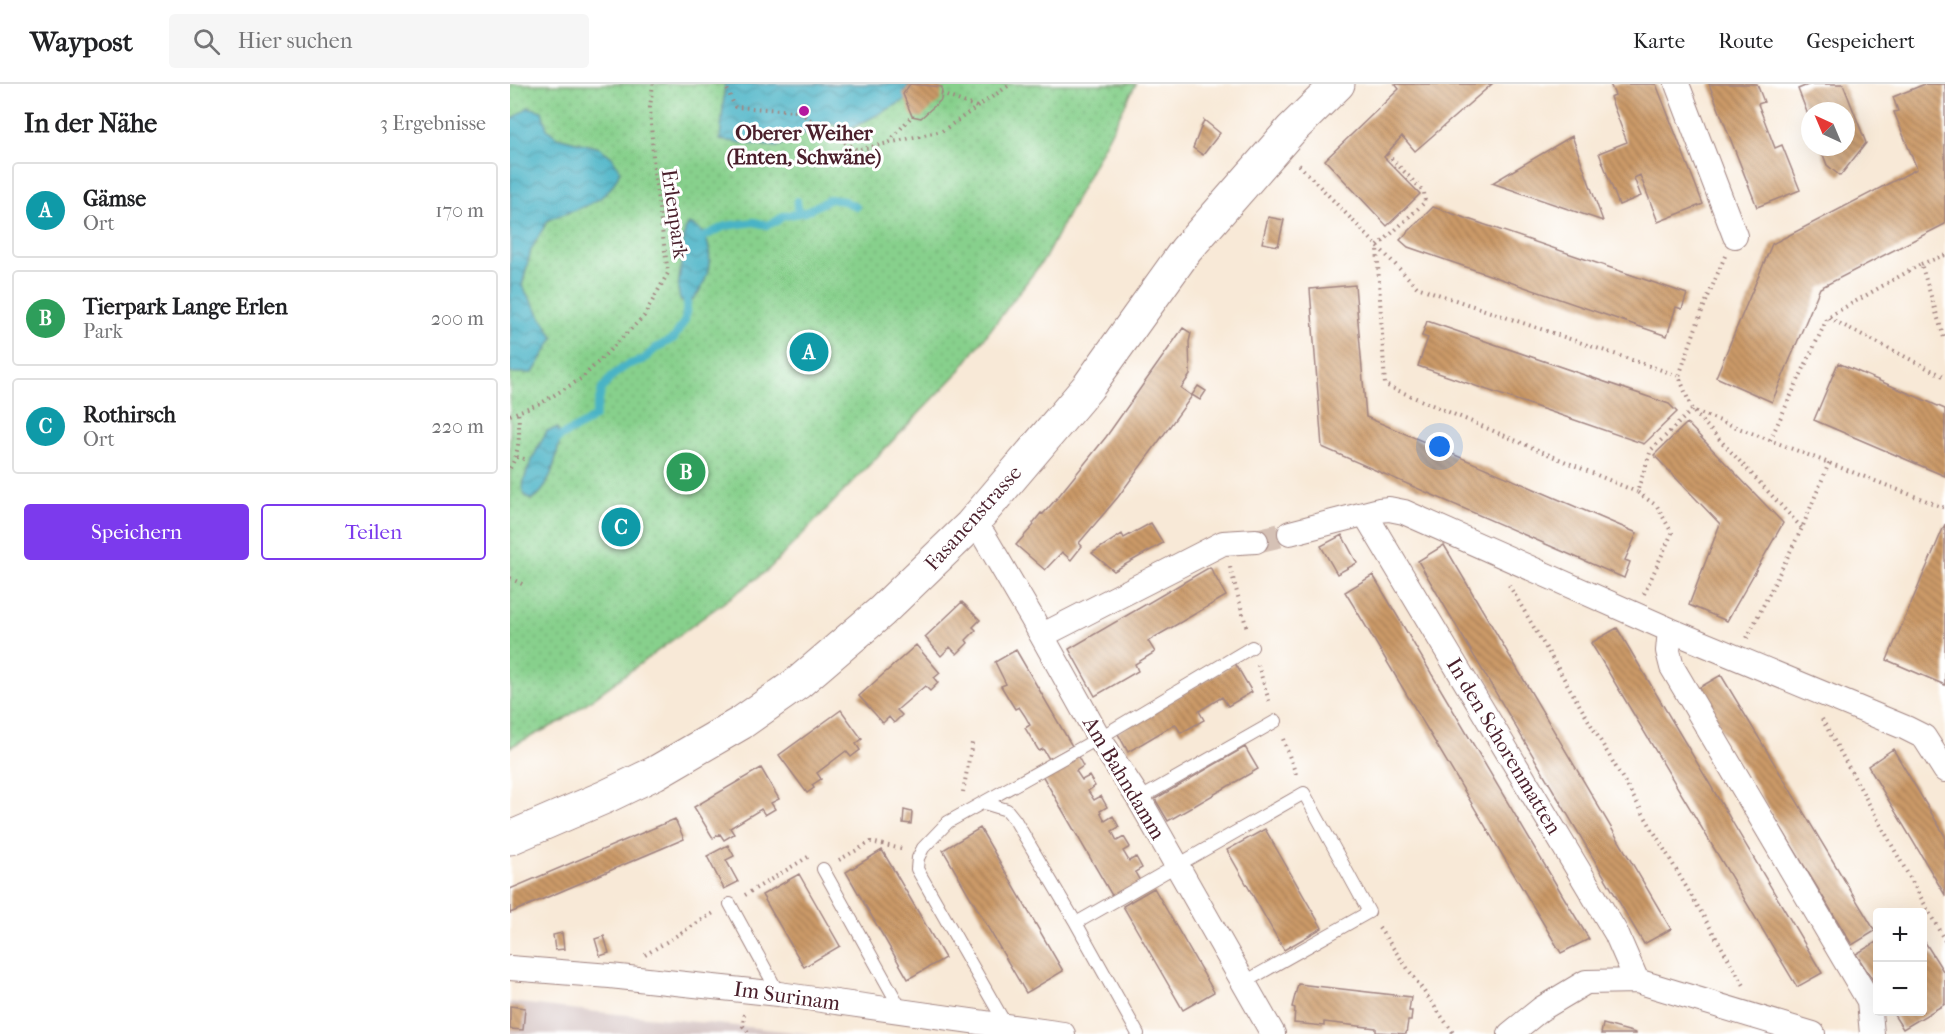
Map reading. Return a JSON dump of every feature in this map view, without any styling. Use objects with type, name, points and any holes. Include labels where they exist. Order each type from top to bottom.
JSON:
[{"type":"main road","name":"Fasanenstrasse","points":[[510,838],[655,773],[741,723],[798,683],[853,638],[971,525],[1088,387],[1186,250],[1279,144],[1338,84]]},
{"type":"street","points":[[1677,84],[1735,236]]},
{"type":"street","points":[[1290,533],[1365,514],[1389,510],[1404,512],[1670,630],[1801,683],[1924,737],[1945,770]]},
{"type":"street","name":"In den Schorenmatten","points":[[1365,514],[1616,933],[1637,981]]},
{"type":"street","name":"Am Bahndamm","points":[[971,525],[984,537],[1043,635],[1099,738],[1139,799],[1273,1034]]},
{"type":"street","points":[[1043,635],[1223,543],[1256,541]]},
{"type":"street","points":[[1670,630],[1668,651],[1672,667],[1869,1001],[1872,1034]]},
{"type":"street","name":"Im Surinam","points":[[510,968],[779,994],[1063,1034]]},
{"type":"street","points":[[1510,1034],[1541,1009],[1586,982],[1637,981],[1813,1034]]},
{"type":"lane","points":[[1007,1026],[917,869],[923,848],[948,822],[1099,738],[1252,647]]},
{"type":"lane","points":[[1139,799],[1276,721]]},
{"type":"lane","points":[[1076,923],[1304,793],[1369,912],[1242,983]]},
{"type":"lane","points":[[984,803],[1007,810],[1076,923],[1138,1034]]},
{"type":"lane","points":[[823,869],[902,1012]]},
{"type":"lane","points":[[730,904],[779,994]]},
{"type":"path","name":"Erlenpark","points":[[510,415],[543,402],[582,378],[644,316],[668,273],[654,172],[650,107],[654,84]]},
{"type":"path","points":[[725,84],[735,107],[797,111],[857,150],[942,131],[1011,84]]},
{"type":"path","points":[[941,94],[977,107]]},
{"type":"path","points":[[888,143],[912,116]]},
{"type":"path","points":[[1279,144],[1417,287],[1679,376]]},
{"type":"path","points":[[1377,247],[1425,202],[1424,192],[1387,154]]},
{"type":"path","points":[[1735,236],[1717,272],[1679,376],[1692,410],[1802,528]]},
{"type":"path","points":[[1377,247],[1385,385],[1637,492],[1657,506],[1672,533],[1635,614]]},
{"type":"path","points":[[1770,440],[1828,317],[1921,264],[1945,255]]},
{"type":"path","points":[[1921,264],[1945,341]]},
{"type":"path","points":[[1828,317],[1945,377]]},
{"type":"path","points":[[1637,492],[1651,450],[1692,410]]},
{"type":"path","points":[[1692,410],[1945,508]]},
{"type":"path","points":[[510,468],[517,457],[518,412]]},
{"type":"path","points":[[517,457],[527,460]]},
{"type":"path","points":[[1737,657],[1802,528],[1829,463]]},
{"type":"path","points":[[1223,543],[1252,647],[1276,721],[1304,793]]},
{"type":"path","points":[[1487,548],[1764,1019]]},
{"type":"path","points":[[510,578],[524,585]]},
{"type":"path","points":[[1801,683],[1945,942]]},
{"type":"path","points":[[958,816],[972,743]]},
{"type":"path","points":[[610,976],[813,854],[823,869],[871,842],[920,854]]},
{"type":"path","points":[[1369,912],[1454,1034]]},
{"type":"path","points":[[743,1022],[744,1028],[750,1034]]},
{"type":"shaded area","points":[[510,1002],[588,1011],[815,1034],[510,1034]]},
{"type":"green space","points":[[510,84],[1136,84],[1045,258],[957,374],[768,570],[562,721],[510,747]]},
{"type":"water","name":"Oberer Weiher (Enten, Schwäne)","points":[[725,84],[910,84],[903,93],[906,100],[848,130],[828,122],[777,147],[720,140]]},
{"type":"water","points":[[528,107],[542,111],[547,129],[557,137],[600,148],[612,157],[620,171],[608,192],[600,198],[591,204],[548,220],[531,250],[522,286],[554,338],[533,373],[510,373],[510,121]]},
{"type":"water","points":[[689,224],[699,229],[706,238],[709,262],[702,287],[686,304],[680,300],[678,289],[685,230]]},
{"type":"water","points":[[557,428],[561,436],[552,472],[543,489],[531,500],[523,491],[525,476],[547,431]]},
{"type":"building","points":[[910,84],[942,87],[941,100],[921,118],[912,116],[903,94]]},
{"type":"building","points":[[1395,84],[1492,84],[1415,151],[1402,136],[1384,157],[1420,194],[1387,226],[1325,160],[1399,89]]},
{"type":"building","points":[[1610,84],[1656,84],[1703,204],[1658,222],[1640,175],[1634,178],[1641,196],[1619,205],[1599,153],[1627,142],[1610,97],[1615,95]]},
{"type":"building","points":[[1709,84],[1757,84],[1764,102],[1758,104],[1775,148],[1782,145],[1800,190],[1757,207]]},
{"type":"building","points":[[1810,84],[1843,84],[1850,102],[1803,102],[1798,89]]},
{"type":"building","points":[[1925,84],[1945,84],[1945,224],[1820,288],[1772,402],[1716,377],[1772,244],[1917,169],[1894,112],[1898,111],[1893,97]]},
{"type":"building","points":[[1855,115],[1866,143],[1840,176],[1827,165],[1824,156],[1855,156]]},
{"type":"building","points":[[1204,120],[1220,133],[1203,155],[1193,148]]},
{"type":"building","points":[[1572,136],[1603,221],[1492,183]]},
{"type":"building","points":[[1433,207],[1687,294],[1682,309],[1676,307],[1667,336],[1408,247],[1400,240]]},
{"type":"building","points":[[1268,217],[1284,220],[1278,246],[1262,243]]},
{"type":"building","points":[[1355,285],[1366,417],[1637,533],[1625,560],[1630,562],[1624,578],[1322,447],[1310,289]]},
{"type":"building","points":[[1427,321],[1669,404],[1677,412],[1644,444],[1418,366],[1428,338],[1422,336]]},
{"type":"building","points":[[1183,328],[1191,333],[1190,375],[1181,388],[1192,396],[1118,497],[1079,543],[1082,546],[1071,560],[1062,552],[1045,570],[1016,545],[1106,437]]},
{"type":"building","points":[[1838,363],[1945,409],[1945,476],[1814,420]]},
{"type":"building","points":[[1198,386],[1206,391],[1200,400],[1192,395]]},
{"type":"building","points":[[1687,423],[1783,523],[1727,621],[1689,605],[1720,524],[1654,455]]},
{"type":"building","points":[[1151,523],[1163,543],[1114,571],[1092,553],[1122,534],[1124,538]]},
{"type":"building","points":[[1945,524],[1945,685],[1887,660]]},
{"type":"building","points":[[1342,535],[1357,563],[1337,574],[1321,546]]},
{"type":"building","points":[[1444,545],[1671,929],[1644,944],[1418,561]]},
{"type":"building","points":[[1210,567],[1226,596],[1148,641],[1155,652],[1135,664],[1138,671],[1095,696],[1069,649]]},
{"type":"building","points":[[1373,575],[1589,939],[1561,953],[1345,592]]},
{"type":"building","points":[[962,602],[980,620],[973,627],[976,630],[966,640],[968,643],[957,654],[950,647],[941,656],[925,637]]},
{"type":"building","points":[[1617,628],[1822,973],[1797,987],[1591,643]]},
{"type":"building","points":[[916,645],[940,673],[934,678],[938,683],[930,691],[925,686],[897,710],[902,715],[894,723],[889,717],[883,723],[859,696]]},
{"type":"building","points":[[1016,650],[1072,746],[1049,759],[1043,749],[1039,751],[1025,728],[1030,725],[1025,716],[1019,707],[1015,709],[1001,686],[1006,684],[995,662]]},
{"type":"building","points":[[1235,663],[1252,692],[1228,706],[1222,697],[1199,711],[1204,720],[1181,733],[1175,724],[1128,752],[1117,732]]},
{"type":"building","points":[[1721,675],[1873,928],[1873,932],[1852,945],[1697,689]]},
{"type":"building","points":[[841,710],[862,739],[856,744],[860,750],[851,757],[846,751],[817,773],[821,779],[812,785],[814,788],[807,793],[779,755]]},
{"type":"building","points":[[1245,747],[1258,769],[1168,821],[1155,799]]},
{"type":"building","points":[[1893,749],[1945,836],[1945,895],[1868,766]]},
{"type":"building","points":[[1077,755],[1083,766],[1076,771],[1082,780],[1089,776],[1095,786],[1088,791],[1094,800],[1101,796],[1107,807],[1100,811],[1105,821],[1113,816],[1119,827],[1112,831],[1117,841],[1124,837],[1130,847],[1123,851],[1129,861],[1136,857],[1142,868],[1135,872],[1141,883],[1114,899],[1042,775]]},
{"type":"building","points":[[761,768],[779,799],[771,803],[775,809],[765,815],[761,809],[730,828],[734,834],[724,840],[720,834],[713,838],[694,807]]},
{"type":"building","points":[[904,810],[912,812],[911,824],[903,823]]},
{"type":"building","points":[[675,819],[684,839],[510,913],[510,889]]},
{"type":"building","points":[[980,828],[1063,971],[1026,993],[943,850]]},
{"type":"building","points":[[1265,829],[1322,928],[1284,950],[1227,850]]},
{"type":"building","points":[[728,845],[734,856],[726,860],[738,882],[724,889],[707,856]]},
{"type":"building","points":[[882,850],[945,958],[908,979],[846,872]]},
{"type":"building","points":[[799,874],[840,946],[804,967],[762,895]]},
{"type":"building","points":[[1154,888],[1214,992],[1183,1010],[1123,906]]},
{"type":"building","points":[[562,933],[564,949],[555,950],[553,935]]},
{"type":"building","points":[[604,936],[609,953],[600,956],[595,939]]},
{"type":"building","points":[[1873,944],[1873,980],[1856,954]]},
{"type":"building","points":[[1927,945],[1945,974],[1945,1004],[1927,1015]]},
{"type":"building","points":[[1298,984],[1411,997],[1409,1011],[1412,1011],[1411,1021],[1408,1021],[1406,1034],[1376,1032],[1376,1028],[1324,1022],[1324,1026],[1294,1023],[1295,1008],[1292,1007]]},
{"type":"building","points":[[510,1006],[525,1008],[523,1030],[510,1029]]},
{"type":"building","points":[[1895,1016],[1925,1016],[1903,1029]]},
{"type":"building","points":[[1603,1024],[1636,1033],[1636,1034],[1601,1034]]},
{"type":"waterway","points":[[700,241],[725,226],[754,222],[767,225],[783,216],[805,212],[830,199],[844,201],[856,207]]},
{"type":"waterway","points":[[797,201],[798,213]]},
{"type":"waterway","points":[[554,443],[561,436],[595,416],[602,389],[612,376],[627,365],[643,360],[656,348],[674,338],[685,320],[688,296]]},
{"type":"tunnel","points":[[1256,541],[1290,533]]},
{"type":"place","name":"Oberer Weiher (Enten, Schwäne)","points":[[804,111]]},
{"type":"place","name":"Gämse","points":[[809,352]]},
{"type":"place","name":"Tierpark Lange Erlen","points":[[686,472]]},
{"type":"place","name":"Rothirsch","points":[[621,527]]}]
